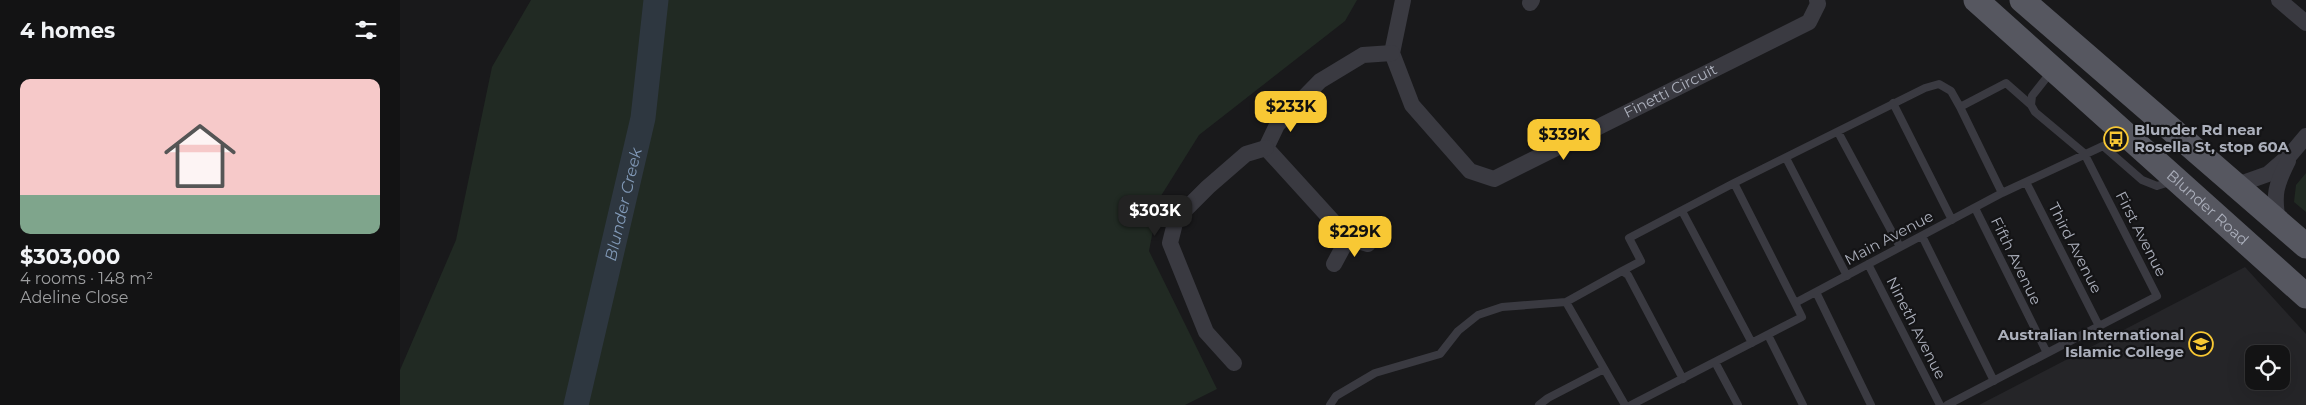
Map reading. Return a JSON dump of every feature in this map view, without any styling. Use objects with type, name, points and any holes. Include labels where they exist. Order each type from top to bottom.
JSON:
[{"type":"main road","name":"Blunder Road","points":[[1976,0],[2306,296]]},
{"type":"main road","points":[[2022,0],[2306,246]]},
{"type":"street","points":[[1234,363],[1206,332],[1170,243],[1176,219],[1208,187],[1246,154],[1266,148],[1277,125],[1320,81],[1362,55],[1392,53],[1403,0]]},
{"type":"street","name":"Finetti Circuit","points":[[1392,53],[1412,105],[1470,171],[1494,179],[1809,22],[1818,4],[1816,0]]},
{"type":"street","points":[[2279,0],[2306,24]]},
{"type":"street","points":[[2237,185],[2268,174],[2291,154],[2306,136]]},
{"type":"street","points":[[1266,148],[1348,238],[1368,244]]},
{"type":"street","points":[[2278,221],[2274,199],[2276,185],[2291,154]]},
{"type":"street","points":[[1334,264],[1348,238]]},
{"type":"lane","points":[[2031,105],[2032,96],[2053,69]]},
{"type":"lane","points":[[1960,107],[2006,83],[2031,105],[2035,112],[2084,154]]},
{"type":"lane","points":[[1330,405],[1336,396],[1375,373],[1440,354],[1458,331],[1478,315],[1502,307],[1566,302],[1641,261],[1629,238],[1734,183],[1925,88],[1939,84],[1951,91],[2002,193]]},
{"type":"lane","points":[[1894,103],[1952,220]]},
{"type":"lane","points":[[1838,132],[1900,247]]},
{"type":"lane","name":"Main Avenue","points":[[1795,303],[2002,193],[2103,146],[2142,180],[2157,186],[2177,180]]},
{"type":"lane","name":"First Avenue","points":[[2084,154],[2156,296],[2099,326]]},
{"type":"lane","points":[[1786,158],[1847,276]]},
{"type":"lane","name":"Third Avenue","points":[[2026,182],[2099,326]]},
{"type":"lane","points":[[1631,405],[1802,317],[1734,183]]},
{"type":"lane","name":"Fifth Avenue","points":[[1975,208],[2046,353]]},
{"type":"lane","points":[[1682,211],[1752,343]]},
{"type":"lane","points":[[1922,236],[1994,381]]},
{"type":"lane","name":"Nineth Avenue","points":[[1868,264],[1940,405]]},
{"type":"lane","points":[[1622,271],[1628,275],[1683,378]]},
{"type":"lane","points":[[1816,292],[1871,405]]},
{"type":"lane","points":[[1566,302],[1625,405]]},
{"type":"lane","points":[[1947,405],[2099,326]]},
{"type":"lane","points":[[1768,335],[1803,405]]},
{"type":"lane","points":[[1715,362],[1738,405]]},
{"type":"lane","points":[[1539,405],[1548,398],[1604,369]]},
{"type":"shaded area","points":[[531,0],[1357,0],[1345,21],[1199,135],[1159,199],[1149,251],[1217,389],[1185,405],[400,405],[400,370],[456,240],[492,67]]},
{"type":"shaded area","points":[[2306,173],[2306,212],[2294,202],[2296,185]]},
{"type":"shaded area","name":"Australian International Islamic College","points":[[2245,267],[2306,334],[2306,405],[1979,405]]},
{"type":"waterway","name":"Blunder Creek","points":[[576,405],[643,118],[656,0]]},
{"type":"place","name":"Blunder Rd near Rosella St, stop 60A","points":[[2116,139]]},
{"type":"place","name":"Australian International Islamic College","points":[[2201,344]]}]
